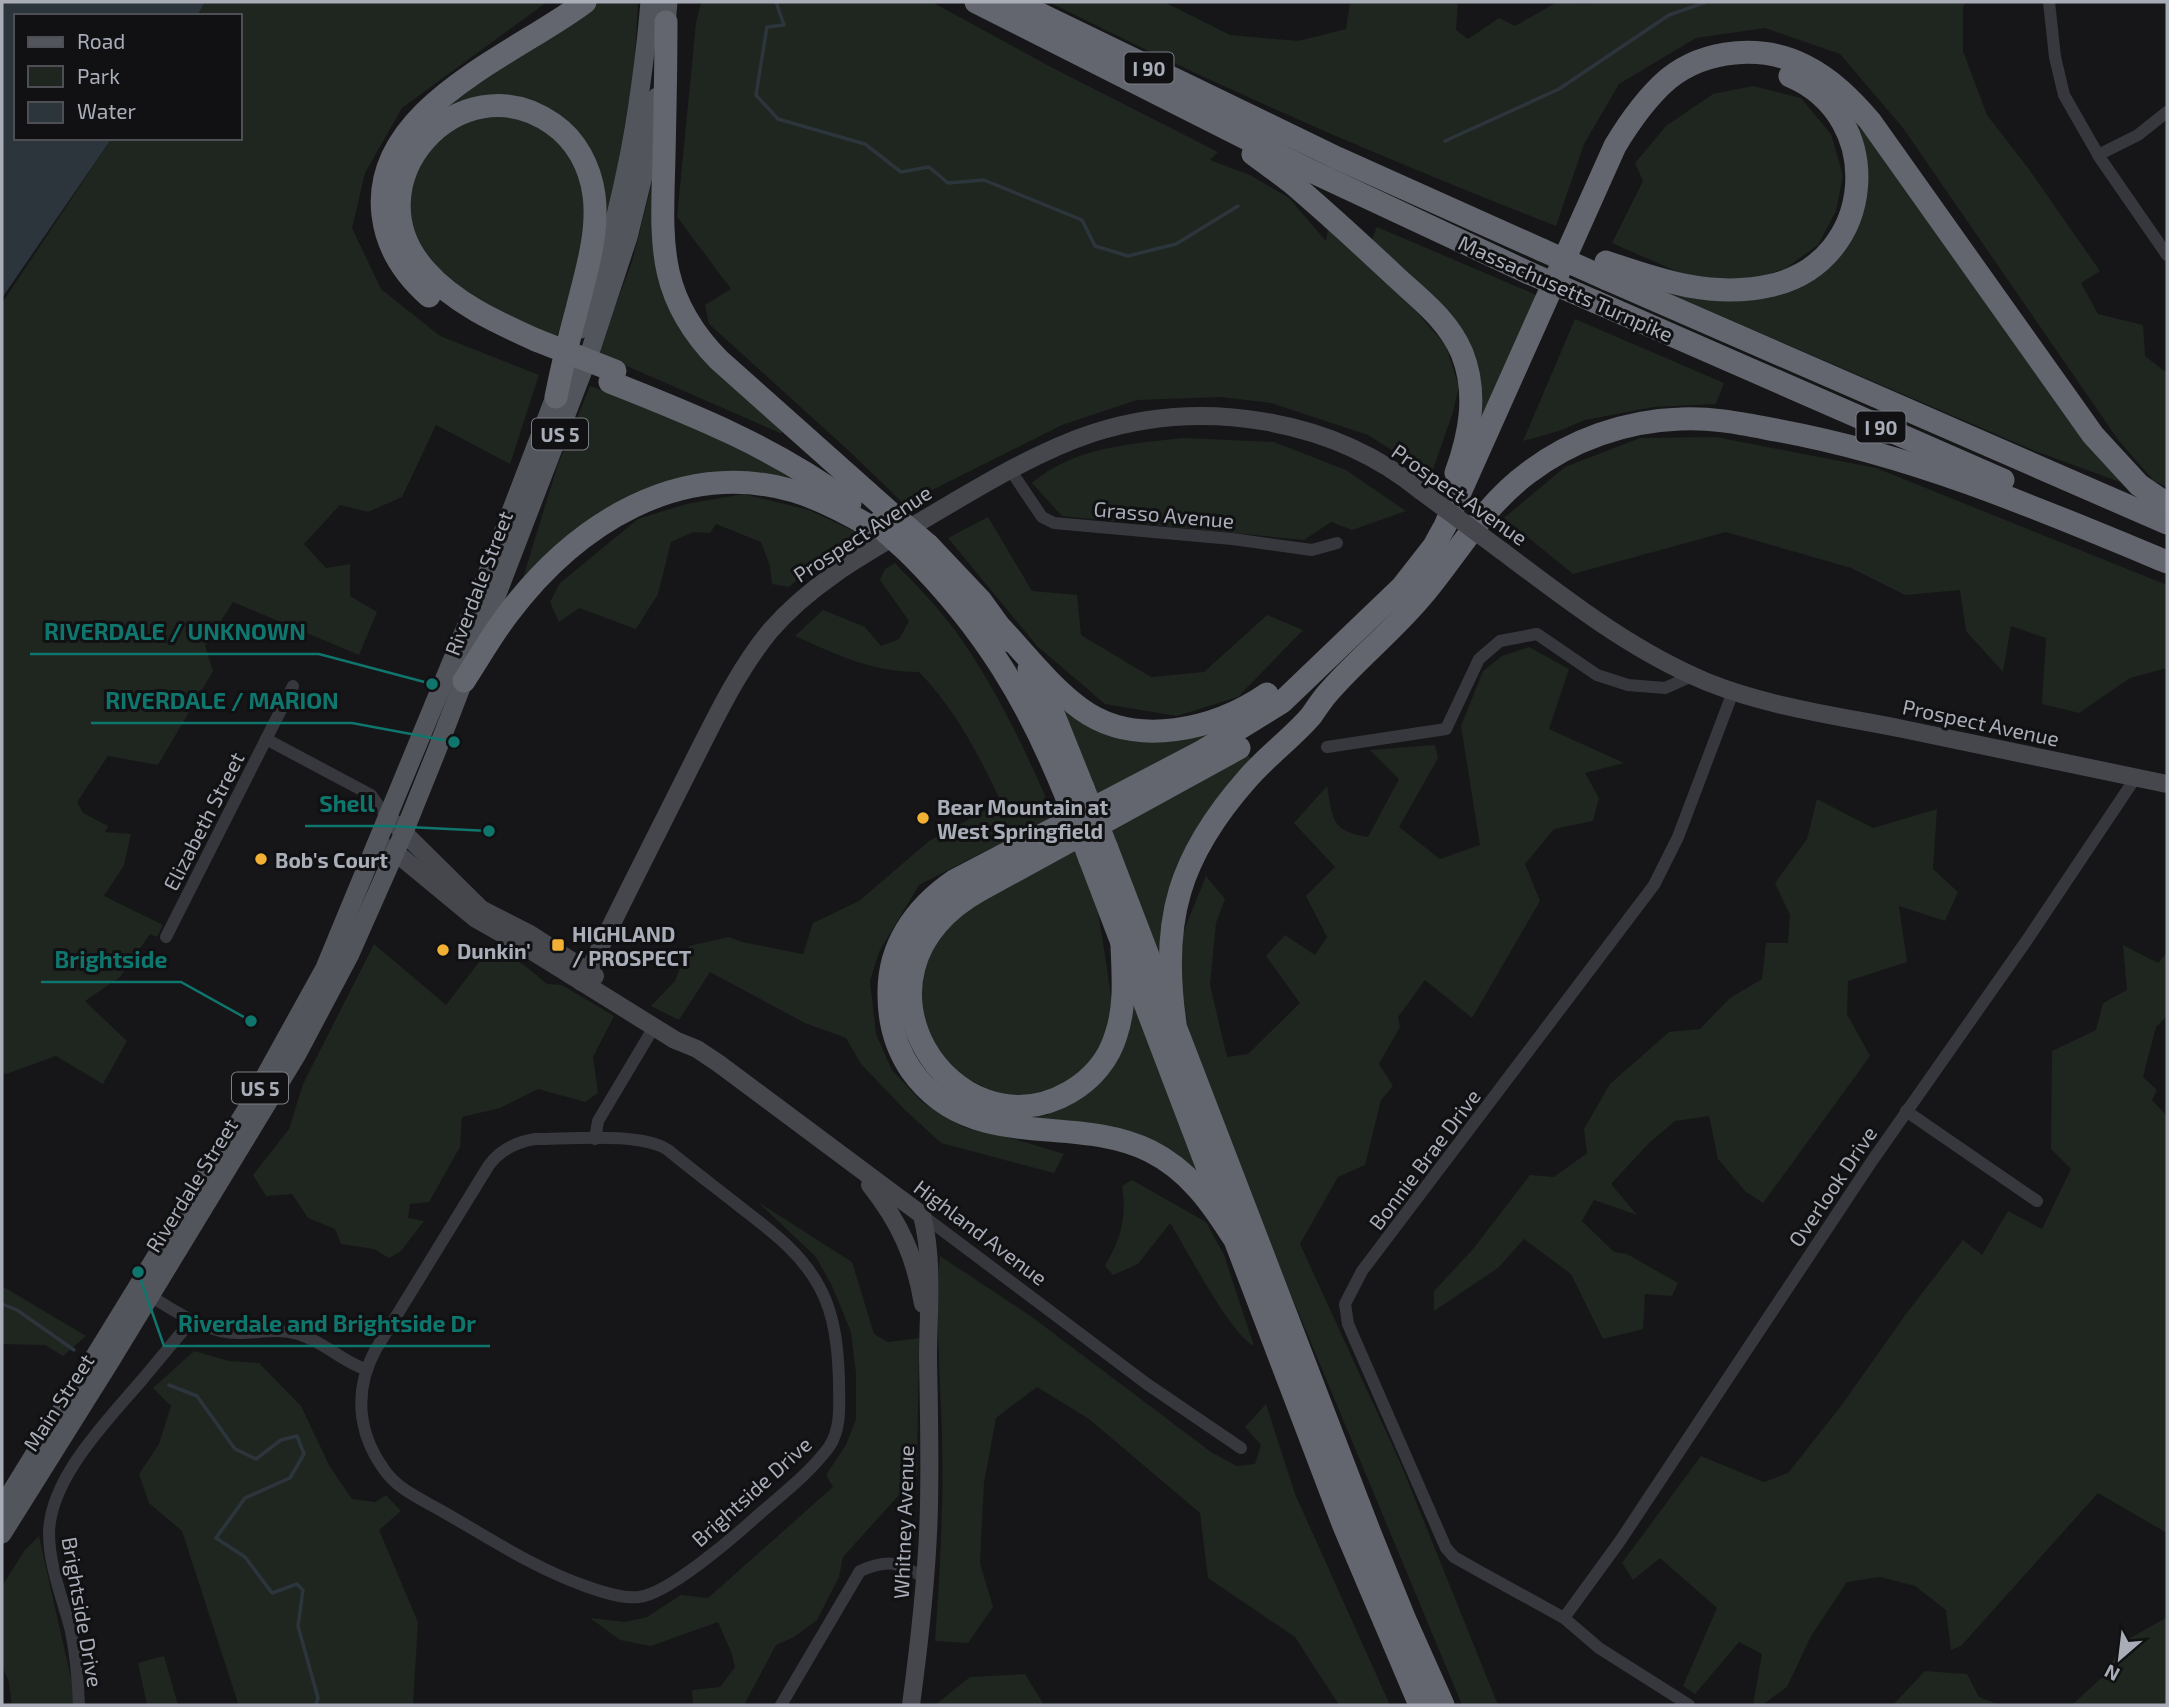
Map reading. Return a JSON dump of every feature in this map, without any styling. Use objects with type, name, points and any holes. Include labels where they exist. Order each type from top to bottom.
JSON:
[{"type":"highway","points":[[585,2],[461,82],[417,119],[401,140],[390,158],[382,201],[386,232],[394,254],[413,280],[435,301],[460,318],[783,441],[829,466],[867,492]]},
{"type":"highway","name":"Massachusetts Turnpike","points":[[976,2],[1311,171],[1528,273],[2167,551]]},
{"type":"highway","name":"Massachusetts Turnpike","points":[[1015,2],[1284,133],[1606,270],[2167,523]]},
{"type":"highway","points":[[667,12],[663,239],[669,279],[677,301],[696,334],[719,360],[773,405],[867,492],[880,522]]},
{"type":"highway","points":[[1175,1023],[1170,988],[1170,942],[1179,894],[1204,836],[1228,802],[1270,755],[1310,717],[1326,695],[1422,596],[1486,437],[1602,172],[1625,131],[1646,102],[1670,78],[1695,63],[1731,53],[1758,53],[1793,60],[1822,75],[1858,107],[1904,167],[2093,435],[2138,485],[2167,505]]},
{"type":"highway","points":[[1441,552],[1471,513],[1481,483],[1604,198],[1634,138],[1659,106],[1687,83],[1702,76],[1718,70],[1748,66],[1775,71],[1805,83],[1827,100],[1843,122],[1857,162],[1854,204],[1838,242],[1800,275],[1759,288],[1707,289],[1606,270]]},
{"type":"highway","points":[[534,346],[468,306],[437,283],[413,254],[401,225],[399,197],[409,160],[430,133],[449,119],[486,106],[521,108],[544,118],[560,129],[575,145],[591,178],[595,213],[591,243],[556,397]]},
{"type":"highway","points":[[1216,123],[1304,193],[1432,309],[1457,342],[1470,381],[1470,420],[1441,552]]},
{"type":"highway","points":[[612,376],[758,444],[811,475],[880,522],[961,579],[1002,629],[1058,689],[1081,709],[1106,723],[1128,729],[1164,730],[1206,724],[1244,709],[1270,692],[1306,681]]},
{"type":"highway","points":[[1233,1237],[1193,1182],[1148,1150],[1100,1137],[988,1123],[961,1112],[935,1096],[925,1086],[908,1065],[895,1037],[889,1005],[890,975],[903,934],[918,912],[936,893],[1239,730],[1282,702],[1509,488],[1545,461],[1590,438],[1613,430],[1648,422],[1711,419],[1778,430],[1895,458],[2020,502],[2167,562]]},
{"type":"highway","points":[[464,681],[508,614],[540,577],[592,531],[621,512],[652,497],[716,482],[757,483],[810,496],[880,522]]},
{"type":"highway","points":[[912,547],[1001,664],[1075,793]]},
{"type":"highway","points":[[1002,629],[1042,694],[1098,854],[1175,1023],[1375,1546],[1443,1705]]},
{"type":"highway","points":[[1122,945],[1122,999],[1116,1036],[1108,1054],[1095,1072],[1066,1094],[1034,1105],[1009,1105],[987,1101],[948,1077],[921,1043],[910,1008],[912,971],[925,939],[950,910],[980,890],[1209,766],[1326,695]]},
{"type":"highway","points":[[1098,854],[1122,945],[1353,1549],[1420,1705]]},
{"type":"main road","name":"Riverdale Street","points":[[124,1325],[284,1047],[335,947],[386,816],[472,612],[556,397],[601,269],[625,183],[638,113],[650,2]]},
{"type":"main road","name":"Riverdale Street","points":[[124,1325],[150,1296],[298,1054],[340,975],[404,832],[572,402],[621,259],[647,160],[667,12]]},
{"type":"main road","name":"Main Street","points":[[2,1507],[124,1325]]},
{"type":"main road","name":"Main Street","points":[[2,1534],[124,1325]]},
{"type":"street","points":[[2049,2],[2054,57],[2064,95],[2098,155],[2167,256]]},
{"type":"street","points":[[2098,155],[2138,135],[2167,112]]},
{"type":"street","name":"Prospect Avenue","points":[[584,977],[736,681],[775,626],[803,596],[925,519],[1061,446],[1092,433],[1123,425],[1187,417],[1232,417],[1278,424],[1326,438],[1373,460],[1422,491],[1620,636],[1692,676],[1733,692],[2167,784]]},
{"type":"street","name":"Grasso Avenue","points":[[1011,471],[1042,517],[1054,523],[1233,539],[1312,550],[1337,543]]},
{"type":"street","points":[[1327,747],[1446,729],[1479,659],[1500,640],[1537,634],[1597,675],[1628,685],[1665,688],[1692,676]]},
{"type":"street","name":"Elizabeth Street","points":[[166,937],[293,686]]},
{"type":"street","name":"Bonnie Brae Drive","points":[[1689,1705],[1599,1648],[1564,1618],[1454,1557],[1446,1548],[1352,1335],[1345,1304],[1362,1271],[1658,879],[1683,824],[1733,692]]},
{"type":"street","points":[[267,739],[371,795],[386,816]]},
{"type":"street","name":"Overlook Drive","points":[[1564,1618],[1620,1541],[1906,1111],[2027,940],[2136,777]]},
{"type":"street","name":"Highland Avenue","points":[[386,816],[481,909],[530,934],[654,1027],[697,1049],[768,1098],[922,1215]]},
{"type":"street","name":"Highland Avenue","points":[[376,842],[395,852],[464,911],[682,1032],[697,1049]]},
{"type":"street","points":[[595,1139],[598,1121],[654,1027]]},
{"type":"street","points":[[1906,1111],[2038,1201]]},
{"type":"street","name":"Brightside Drive","points":[[595,1139],[650,1142],[668,1150],[785,1242],[815,1280],[829,1310],[838,1344],[838,1428],[830,1446],[806,1473],[735,1536],[664,1587],[640,1597],[587,1587],[549,1570],[498,1544],[400,1487],[383,1468],[372,1449],[364,1428],[360,1391],[365,1369],[495,1157],[510,1146],[526,1140],[595,1139]]},
{"type":"street","name":"Whitney Avenue","points":[[853,1165],[890,1211],[905,1239],[920,1288],[928,1339]]},
{"type":"street","name":"Whitney Avenue","points":[[911,1705],[925,1578],[929,1503],[928,1339],[933,1232],[922,1215]]},
{"type":"street","points":[[905,1239],[933,1232]]},
{"type":"street","name":"Highland Avenue","points":[[933,1232],[1241,1448]]},
{"type":"street","points":[[150,1296],[192,1320],[221,1331],[241,1333],[277,1330],[300,1334],[365,1369]]},
{"type":"street","name":"Brightside Drive","points":[[79,1705],[71,1634],[52,1558],[49,1533],[52,1510],[59,1490],[99,1430],[192,1320]]},
{"type":"street","points":[[781,1705],[860,1571],[876,1564],[900,1564],[925,1578]]},
{"type":"green space","points":[[205,2],[547,2],[402,108],[365,173],[352,228],[381,289],[440,336],[539,375],[510,464],[436,425],[402,497],[368,512],[340,505],[304,544],[326,568],[350,564],[350,596],[377,612],[359,655],[233,602],[205,646],[213,671],[158,765],[108,756],[77,802],[83,813],[108,826],[105,832],[131,834],[124,865],[104,896],[163,925],[157,937],[150,934],[120,977],[85,1001],[127,1041],[103,1084],[56,1056],[6,1074],[2,1072],[2,303],[111,140],[242,140],[242,14],[198,14]]},
{"type":"green space","points":[[597,2],[638,2],[634,72],[616,175],[605,220],[601,209],[538,107],[431,115]]},
{"type":"green space","points":[[701,2],[932,2],[1049,66],[1218,152],[1210,160],[1250,175],[1289,198],[1326,241],[1328,229],[1365,260],[1416,311],[1446,346],[1459,387],[1431,475],[1368,435],[1271,403],[1221,397],[1137,400],[1062,425],[904,504],[709,324],[705,305],[731,289],[677,217],[696,23]]},
{"type":"green space","points":[[1049,2],[1164,2],[1230,35],[1298,41],[1346,29],[1350,2],[1458,2],[1456,30],[1468,39],[1499,18],[1515,26],[1557,2],[1965,2],[1963,51],[1987,115],[2028,168],[2100,271],[2081,283],[2098,314],[2143,325],[2145,356],[2167,373],[2167,487],[2154,481],[2119,441],[1903,128],[1840,54],[1765,28],[1696,38],[1619,84],[1584,144],[1556,226],[1300,120]]},
{"type":"green space","points":[[1753,86],[1801,98],[1831,134],[1843,176],[1836,211],[1818,245],[1786,268],[1739,284],[1703,283],[1612,243],[1643,181],[1635,163],[1666,126],[1713,94]]},
{"type":"green space","points":[[1841,99],[2120,482],[2035,451],[1649,285],[1716,299],[1848,240]]},
{"type":"green space","points":[[504,114],[535,124],[559,140],[576,163],[586,204],[583,248],[557,337],[462,297],[413,240],[405,206],[414,170],[433,137],[468,119]]},
{"type":"green space","points":[[657,162],[658,272],[781,427],[782,434],[597,353],[632,262]]},
{"type":"green space","points":[[1377,227],[1539,296],[1484,423],[1478,421],[1472,353],[1371,241]]},
{"type":"green space","points":[[1575,319],[1724,383],[1716,404],[1654,407],[1585,420],[1523,441]]},
{"type":"green space","points":[[590,386],[661,411],[721,438],[817,489],[679,482],[522,581],[558,464]]},
{"type":"green space","points":[[1716,437],[1876,468],[2167,585],[2167,668],[2130,678],[2079,713],[2042,704],[2046,638],[2011,626],[2003,672],[1966,631],[1960,590],[1905,595],[1851,568],[1726,532],[1573,574],[1504,518],[1565,467],[1640,438]]},
{"type":"green space","points":[[1183,438],[1274,442],[1346,470],[1406,511],[1352,530],[1331,522],[1304,540],[1062,516],[1032,483],[1066,462],[1103,449]]},
{"type":"green space","points":[[744,494],[809,510],[862,535],[815,564],[789,587],[772,584],[770,566],[761,542],[716,524],[710,533],[693,532],[671,542],[658,594],[636,629],[579,608],[559,622],[550,602],[560,583],[638,519],[686,504]]},
{"type":"green space","points":[[988,517],[1032,591],[1077,595],[1081,635],[1151,677],[1204,672],[1267,615],[1303,630],[1238,697],[1177,716],[1105,704],[1037,646],[948,538]]},
{"type":"green space","points":[[895,563],[944,616],[987,679],[1011,723],[1054,816],[919,885],[879,952],[870,981],[876,1034],[892,1070],[922,1102],[963,1127],[1064,1154],[1054,1173],[941,1143],[861,1064],[846,1038],[805,1023],[710,972],[679,1020],[651,1006],[675,981],[689,946],[729,937],[803,954],[813,923],[859,901],[929,841],[1001,802],[965,733],[944,701],[919,672],[870,666],[795,636],[823,610],[865,627],[881,646],[899,639],[909,621],[880,580],[885,569]]},
{"type":"green space","points":[[1529,647],[1569,669],[1549,729],[1624,763],[1585,773],[1599,798],[1593,821],[1554,829],[1525,864],[1540,901],[1472,1018],[1425,980],[1398,1017],[1400,1027],[1379,1064],[1393,1086],[1381,1100],[1365,1165],[1338,1177],[1300,1244],[1400,1462],[1498,1705],[1462,1705],[1249,1194],[1190,1040],[1176,950],[1206,876],[1225,899],[1216,923],[1210,985],[1227,1057],[1248,1054],[1300,1003],[1266,956],[1285,935],[1315,955],[1327,937],[1306,896],[1335,867],[1294,823],[1327,786],[1333,815],[1340,827],[1368,837],[1399,779],[1370,750],[1435,745],[1438,758],[1399,827],[1440,859],[1480,845],[1461,726],[1483,671],[1502,656]]},
{"type":"green space","points":[[1052,696],[1080,722],[1114,736],[1166,740],[1219,733],[1099,801]]},
{"type":"green space","points":[[1246,754],[1256,762],[1230,790],[1158,955],[1111,833],[1116,827]]},
{"type":"green space","points":[[1817,799],[1873,828],[1937,809],[1933,869],[1958,892],[1945,921],[1899,906],[1907,962],[1848,981],[1847,1014],[1870,1056],[1763,1203],[1746,1192],[1718,1159],[1709,1116],[1675,1121],[1648,1144],[1611,1184],[1637,1215],[1594,1200],[1582,1221],[1614,1252],[1627,1254],[1678,1283],[1672,1296],[1645,1294],[1643,1329],[1603,1339],[1571,1274],[1524,1239],[1498,1268],[1434,1311],[1434,1291],[1473,1249],[1530,1175],[1554,1177],[1587,1153],[1584,1129],[1610,1084],[1669,1032],[1700,1029],[1730,998],[1762,979],[1766,943],[1788,943],[1790,915],[1775,883],[1807,839]]},
{"type":"green space","points":[[1075,849],[1098,912],[1107,968],[1112,1005],[1105,1041],[1089,1067],[1068,1086],[1037,1097],[1005,1098],[946,1067],[919,1008],[920,976],[931,947],[955,917]]},
{"type":"green space","points":[[374,944],[446,1005],[493,944],[547,984],[562,985],[614,1016],[593,1057],[598,1093],[585,1102],[538,1089],[500,1108],[462,1117],[460,1147],[429,1202],[410,1204],[408,1218],[424,1221],[401,1251],[389,1258],[374,1249],[341,1244],[335,1229],[308,1218],[292,1194],[266,1196],[253,1175],[289,1129],[303,1084]]},
{"type":"green space","points":[[2123,945],[2158,963],[2167,953],[2167,1016],[2156,1027],[2143,1077],[2157,1090],[2152,1100],[2167,1116],[2167,1533],[2098,1493],[1961,1646],[1951,1650],[1946,1610],[1915,1586],[1880,1577],[1847,1582],[1811,1636],[1787,1687],[1762,1705],[1753,1705],[1762,1654],[1739,1642],[1695,1694],[1683,1686],[1717,1608],[1660,1558],[1633,1580],[1622,1563],[1701,1456],[1764,1482],[1788,1473],[1841,1406],[1906,1314],[1963,1240],[1982,1255],[2008,1211],[2042,1229],[2071,1169],[2051,1149],[2052,1051],[2096,1030],[2103,1003],[2127,990]]},
{"type":"green space","points":[[1137,1007],[1206,1181],[1181,1163],[1024,1117],[1048,1115],[1050,1111],[1074,1100],[1130,1009]]},
{"type":"green space","points":[[1132,1180],[1206,1222],[1224,1255],[1254,1346],[1244,1338],[1221,1309],[1170,1223],[1138,1264],[1113,1275],[1105,1266],[1121,1228],[1124,1208],[1122,1186]]},
{"type":"green space","points":[[758,1202],[852,1262],[874,1334],[888,1342],[919,1338],[917,1475],[843,1557],[839,1577],[817,1620],[794,1637],[776,1645],[744,1705],[693,1705],[692,1690],[720,1687],[735,1667],[718,1622],[651,1646],[620,1640],[590,1618],[625,1622],[647,1617],[681,1595],[708,1598],[833,1487],[826,1475],[846,1445],[856,1419],[856,1373],[851,1332],[832,1286],[816,1257]]},
{"type":"green space","points":[[940,1256],[1032,1317],[1211,1452],[1237,1466],[1255,1464],[1261,1445],[1245,1427],[1266,1404],[1295,1494],[1390,1705],[1339,1705],[1295,1637],[1208,1578],[1200,1513],[1089,1419],[1037,1387],[996,1418],[984,1483],[980,1563],[993,1607],[968,1643],[935,1641],[942,1484],[938,1322]]},
{"type":"green space","points":[[2,1286],[86,1336],[63,1356],[45,1345],[2,1344]]},
{"type":"green space","points":[[194,1351],[229,1361],[259,1363],[301,1406],[330,1467],[352,1499],[375,1502],[386,1495],[401,1511],[379,1530],[418,1622],[413,1705],[236,1705],[238,1703],[182,1531],[149,1503],[139,1474],[159,1444],[171,1406],[153,1388]]},
{"type":"green space","points":[[39,1536],[72,1683],[74,1705],[12,1705],[9,1682],[2,1666],[2,1586],[25,1550]]},
{"type":"green space","points":[[2167,1615],[2167,1705],[2072,1705],[2109,1671],[2121,1643]]},
{"type":"green space","points":[[164,1656],[178,1705],[147,1705],[138,1663]]},
{"type":"green space","points":[[1925,1671],[1967,1674],[1979,1697],[2000,1705],[1893,1705]]},
{"type":"green space","points":[[1025,1674],[1044,1705],[935,1705],[970,1677]]},
{"type":"water","points":[[2,2],[205,2],[198,14],[14,14],[14,140],[111,140],[2,298]]},
{"type":"waterway","points":[[776,2],[784,25],[767,27],[756,95],[778,119],[865,144],[901,172],[929,167],[948,183],[984,180],[1082,220],[1095,246],[1128,256],[1176,244],[1238,206]]},
{"type":"waterway","points":[[1445,141],[1559,89],[1669,15],[1706,2]]},
{"type":"waterway","points":[[2,1304],[17,1310],[74,1350]]},
{"type":"waterway","points":[[169,1385],[197,1396],[235,1449],[256,1459],[281,1440],[297,1436],[304,1454],[290,1478],[245,1498],[216,1538],[245,1557],[272,1593],[297,1584],[303,1590],[298,1626],[318,1698],[316,1705]]},
{"type":"place","name":"RIVERDALE / UNKNOWN","points":[[432,684]]},
{"type":"place","name":"RIVERDALE / MARION","points":[[454,742]]},
{"type":"place","name":"Bear Mountain at West Springfield","points":[[923,818]]},
{"type":"place","name":"Shell","points":[[489,831]]},
{"type":"place","name":"Bob's Court","points":[[261,859]]},
{"type":"place","name":"HIGHLAND / PROSPECT","points":[[558,945]]},
{"type":"place","name":"Dunkin'","points":[[443,950]]},
{"type":"place","name":"Brightside","points":[[251,1021]]},
{"type":"place","name":"Riverdale and Brightside Dr","points":[[138,1272]]}]
